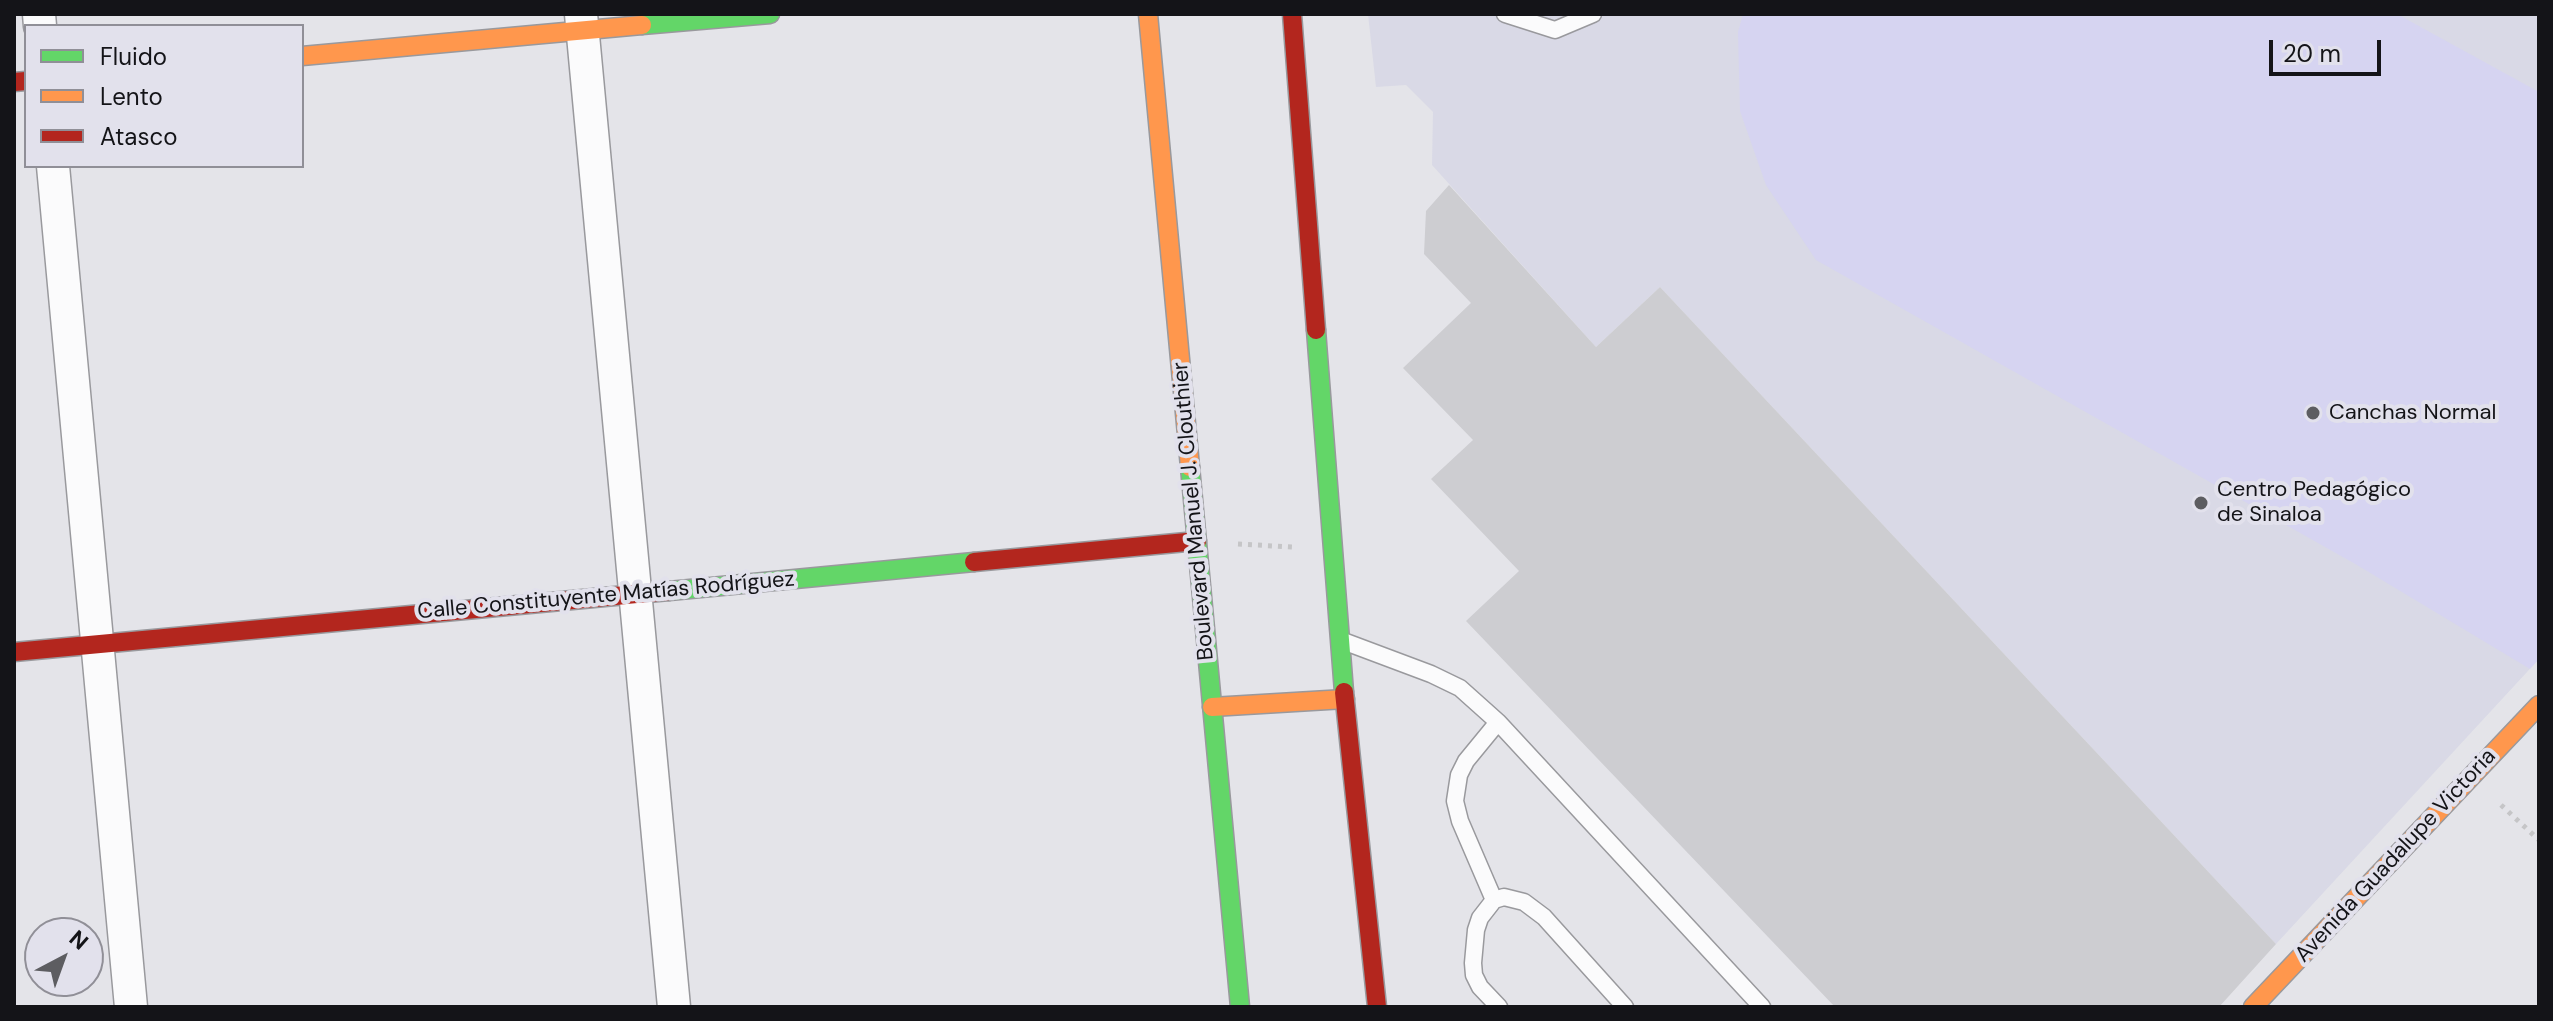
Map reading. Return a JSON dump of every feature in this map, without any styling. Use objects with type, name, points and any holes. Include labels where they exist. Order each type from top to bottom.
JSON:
[{"type":"main road","points":[[304,56],[582,22],[770,14]]},
{"type":"main road","name":"Boulevard Manuel J. Clouthier","points":[[1148,14],[1240,1007]]},
{"type":"main road","points":[[1292,14],[1345,699],[1377,1007]]},
{"type":"main road","name":"Calle Constituyente Matías Rodríguez","points":[[14,652],[1197,541]]},
{"type":"main road","points":[[1212,707],[1345,699]]},
{"type":"main road","name":"Avenida Guadalupe Victoria","points":[[2253,1007],[2539,705]]},
{"type":"street","points":[[582,22],[674,1007]]},
{"type":"street","points":[[53,168],[131,1007]]},
{"type":"lane","points":[[1505,14],[1555,30],[1593,14]]},
{"type":"lane","points":[[1341,641],[1460,688],[1498,722],[1762,1007]]},
{"type":"lane","points":[[1494,900],[1460,821],[1455,801],[1459,775],[1466,761],[1498,722]]},
{"type":"lane","points":[[1499,1007],[1480,987],[1473,963],[1480,918],[1494,900],[1504,897],[1513,898],[1544,917],[1625,1007]]},
{"type":"path","points":[[1197,541],[1334,549]]},
{"type":"path","points":[[2471,778],[2539,840]]},
{"type":"shaded area","name":"Centro Pedagógico de Sinaloa","points":[[1368,14],[2539,14],[2539,659],[2276,944],[1660,287],[1596,347],[1432,165],[1433,112],[1406,85],[1376,87]]},
{"type":"shaded area","name":"Canchas Normal","points":[[1743,14],[2397,14],[2539,92],[2539,659],[2530,669],[2357,565],[1816,260],[1766,185],[1740,111],[1738,32]]},
{"type":"building","points":[[1449,185],[1596,347],[1660,287],[2276,944],[2219,1007],[1835,1007],[1466,621],[1519,571],[1431,479],[1473,440],[1403,368],[1471,303],[1424,254],[1426,211]]},
{"type":"traffic: fast","points":[[642,25],[770,14]]},
{"type":"traffic: fast","points":[[1316,330],[1344,692]]},
{"type":"traffic: fast","points":[[1190,467],[1240,1007]]},
{"type":"traffic: fast","points":[[669,591],[974,562]]},
{"type":"traffic: slow","points":[[1148,14],[1190,467]]},
{"type":"traffic: slow","points":[[304,56],[642,25]]},
{"type":"traffic: slow","points":[[1212,707],[1345,699]]},
{"type":"traffic: slow","points":[[2253,1007],[2539,705]]},
{"type":"traffic: jam","points":[[1292,14],[1316,330]]},
{"type":"traffic: jam","points":[[14,82],[24,81]]},
{"type":"traffic: jam","points":[[974,562],[1197,541]]},
{"type":"traffic: jam","points":[[14,652],[669,591]]},
{"type":"traffic: jam","points":[[1344,692],[1377,1007]]},
{"type":"place","name":"Canchas Normal","points":[[2313,413]]},
{"type":"place","name":"Centro Pedagógico de Sinaloa","points":[[2201,503]]}]
